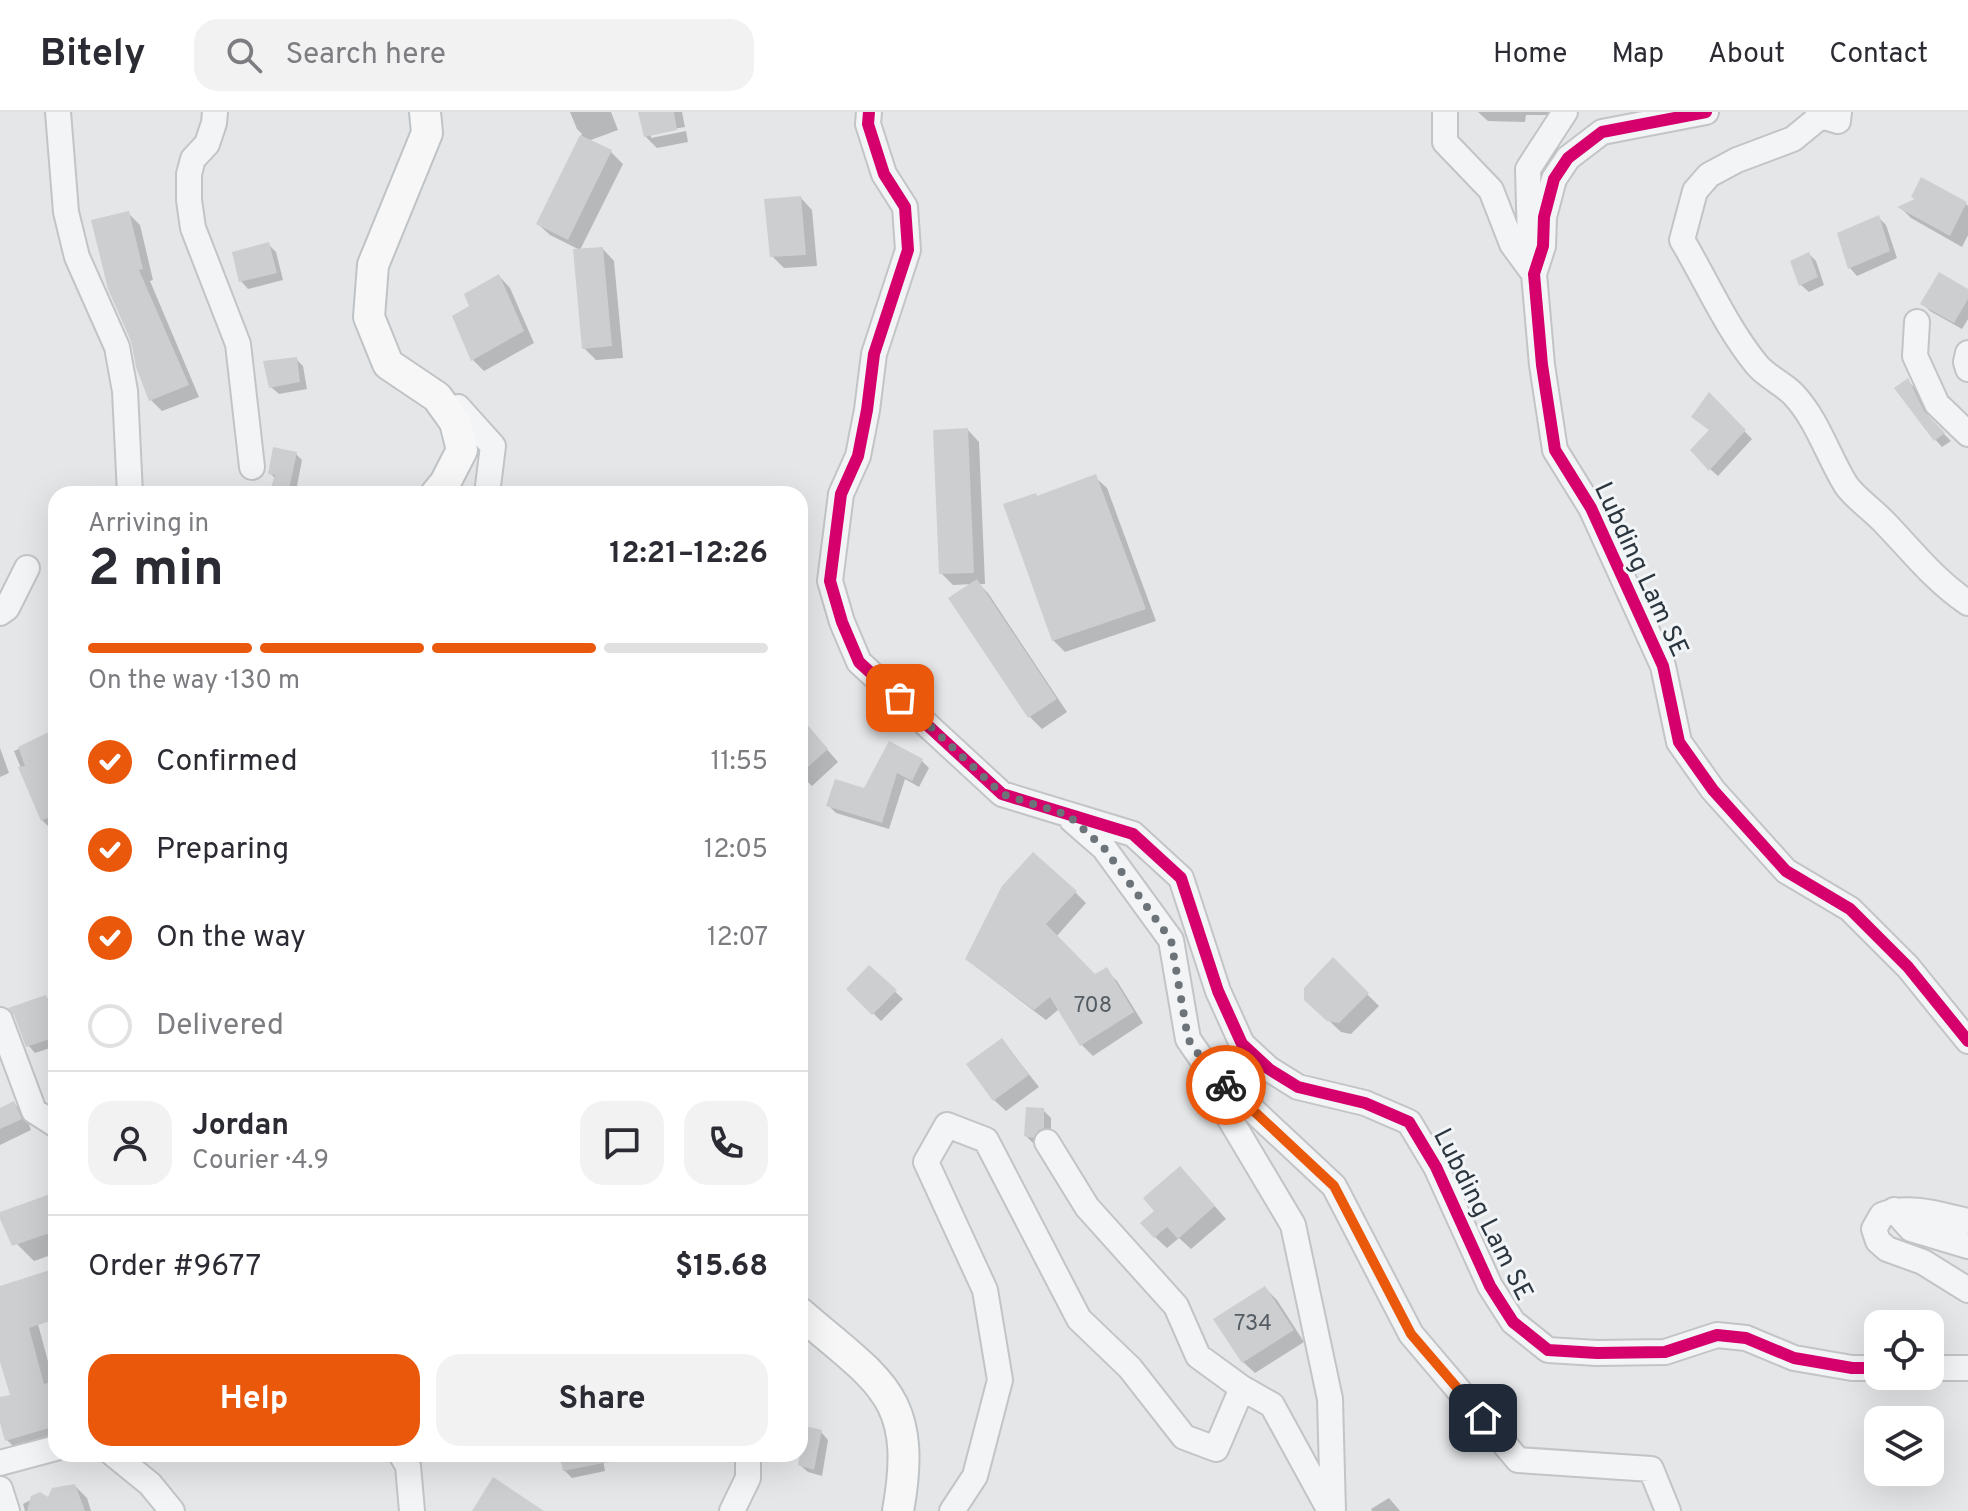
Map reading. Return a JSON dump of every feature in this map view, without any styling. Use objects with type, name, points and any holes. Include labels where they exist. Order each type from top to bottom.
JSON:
[{"type":"main road","points":[[425,112],[427,133],[373,265],[369,317],[388,364],[437,397],[455,422],[462,450],[443,486]]},
{"type":"main road","points":[[808,1320],[862,1365],[881,1384],[892,1401],[899,1418],[905,1451],[898,1511]]},
{"type":"street","points":[[58,112],[66,212],[77,257],[117,347],[129,486]]},
{"type":"street","points":[[215,112],[207,144],[193,159],[189,174],[189,200],[193,228],[238,344],[252,467]]},
{"type":"street","name":"Lubding Lam SE","points":[[869,112],[868,124],[884,174],[905,207],[908,250],[874,354],[858,456],[841,494],[830,581],[842,622],[859,662],[1002,794],[1133,834],[1181,878],[1218,991],[1242,1044],[1269,1069],[1298,1087],[1365,1103],[1409,1122],[1436,1167],[1490,1286],[1513,1322],[1548,1350],[1665,1352],[1717,1335],[1746,1338],[1794,1358],[1864,1368]]},
{"type":"street","points":[[1445,112],[1445,142],[1491,190],[1512,244],[1534,274]]},
{"type":"street","points":[[1534,274],[1527,230],[1528,169],[1565,112]]},
{"type":"street","name":"Lubding Lam SE","points":[[1706,112],[1602,132],[1568,158],[1554,179],[1544,217],[1543,246],[1534,274],[1542,365],[1555,450],[1591,508],[1663,666],[1679,742],[1713,790],[1786,871],[1850,909],[1908,967],[1968,1041]]},
{"type":"street","points":[[1826,113],[1793,139],[1737,160],[1709,175],[1695,191],[1682,240],[1735,337],[1760,368],[1794,395],[1819,431],[1833,464],[1849,489],[1885,523],[1918,561],[1968,603]]},
{"type":"street","points":[[1917,322],[1915,356],[1937,404],[1968,434]]},
{"type":"street","points":[[1968,353],[1968,369]]},
{"type":"street","points":[[447,410],[458,407],[493,446],[488,486]]},
{"type":"street","points":[[0,613],[7,608],[27,568]]},
{"type":"street","points":[[1068,815],[1104,848],[1171,940],[1188,1039],[1208,1068],[1334,1186],[1411,1334],[1518,1460],[1651,1469],[1668,1511]]},
{"type":"street","points":[[0,1020],[34,1111],[48,1120]]},
{"type":"street","points":[[1208,1068],[1214,1092],[1293,1225],[1330,1399],[1332,1511]]},
{"type":"street","points":[[952,1511],[975,1476],[1000,1380],[985,1290],[926,1162],[947,1125],[986,1140],[1079,1319],[1130,1368],[1184,1437],[1216,1449],[1242,1388]]},
{"type":"street","points":[[1047,1142],[1087,1207],[1176,1306],[1198,1356],[1272,1405],[1332,1511]]},
{"type":"street","points":[[1894,1210],[1911,1229],[1968,1246]]},
{"type":"street","points":[[1968,1221],[1913,1210],[1894,1210],[1882,1215],[1874,1229],[1878,1241],[1887,1249],[1923,1262],[1968,1290]]},
{"type":"street","points":[[1944,1368],[1968,1368]]},
{"type":"street","points":[[0,1463],[48,1450]]},
{"type":"street","points":[[123,1462],[150,1484],[172,1511]]},
{"type":"street","points":[[406,1462],[412,1511]]},
{"type":"street","points":[[732,1511],[748,1478],[748,1462]]},
{"type":"street","points":[[0,1489],[7,1511]]},
{"type":"building","points":[[638,112],[674,112],[677,130],[644,137]]},
{"type":"building","points":[[580,135],[612,150],[568,240],[536,224]]},
{"type":"building","points":[[1921,177],[1967,202],[1950,236],[1897,207],[1915,199],[1911,197]]},
{"type":"building","points":[[801,196],[806,255],[770,257],[764,199]]},
{"type":"building","points":[[129,211],[143,269],[139,270],[189,385],[149,401],[136,367],[131,341],[108,289],[91,220]]},
{"type":"building","points":[[1879,215],[1890,251],[1848,269],[1837,233]]},
{"type":"building","points":[[269,242],[277,273],[239,282],[232,252]]},
{"type":"building","points":[[603,247],[612,346],[582,349],[573,249]]},
{"type":"building","points":[[1809,252],[1818,277],[1799,286],[1790,261]]},
{"type":"building","points":[[1939,272],[1968,289],[1968,299],[1954,323],[1920,304]]},
{"type":"building","points":[[499,274],[524,331],[471,361],[452,316],[469,306],[464,294]]},
{"type":"building","points":[[297,357],[300,382],[269,388],[263,361]]},
{"type":"building","points":[[1908,378],[1924,411],[1945,433],[1934,441],[1894,388]]},
{"type":"building","points":[[1709,392],[1746,430],[1709,471],[1690,450],[1709,430],[1691,417]]},
{"type":"building","points":[[968,428],[974,573],[939,574],[933,430]]},
{"type":"building","points":[[273,447],[297,452],[290,486],[272,486],[275,475],[268,474]]},
{"type":"building","points":[[1096,474],[1146,609],[1052,641],[1003,504],[1036,493],[1037,496]]},
{"type":"building","points":[[977,579],[1057,699],[1028,718],[948,598]]},
{"type":"building","points":[[808,725],[828,749],[808,767]]},
{"type":"building","points":[[48,732],[48,818],[41,821],[18,767],[25,766],[18,747]]},
{"type":"building","points":[[889,741],[923,759],[912,781],[897,773],[882,823],[826,806],[835,779],[864,788]]},
{"type":"building","points":[[1033,852],[1077,891],[1046,924],[1095,974],[1107,967],[1134,1012],[1080,1046],[1050,997],[1034,1010],[965,959],[1002,886]]},
{"type":"building","points":[[1333,957],[1369,993],[1339,1023],[1327,1021],[1304,1000],[1304,988]]},
{"type":"building","points":[[869,965],[897,990],[872,1015],[846,989]]},
{"type":"building","points":[[46,995],[48,1040],[26,1047],[14,1015],[8,1008]]},
{"type":"building","points":[[1002,1038],[1029,1075],[993,1101],[966,1064]]},
{"type":"building","points":[[14,1101],[22,1119],[0,1129],[0,1108]]},
{"type":"building","points":[[1026,1107],[1044,1108],[1044,1128],[1033,1138],[1024,1136]]},
{"type":"building","points":[[1180,1166],[1215,1206],[1178,1239],[1167,1227],[1154,1238],[1140,1223],[1154,1211],[1143,1198]]},
{"type":"building","points":[[48,1195],[48,1234],[12,1246],[0,1212]]},
{"type":"building","points":[[48,1271],[48,1322],[29,1328],[44,1384],[48,1383],[48,1428],[5,1441],[0,1423],[0,1397],[10,1395],[0,1362],[0,1286]]},
{"type":"building","points":[[1265,1286],[1294,1330],[1242,1363],[1213,1319]]},
{"type":"building","points":[[808,1427],[822,1430],[814,1470],[798,1465],[799,1462],[808,1462]]},
{"type":"building","points":[[561,1462],[609,1462],[563,1471]]},
{"type":"building","points":[[493,1477],[544,1511],[472,1511]]},
{"type":"building","points":[[75,1484],[85,1511],[27,1511],[31,1496],[40,1492],[48,1497],[52,1488]]},
{"type":"cycle path","points":[[869,112],[868,124],[884,174],[905,207],[908,250],[874,354],[858,456],[841,494],[830,581],[842,622],[859,662],[1002,794],[1133,834],[1181,878],[1218,991],[1242,1044],[1269,1069],[1298,1087],[1365,1103],[1409,1122],[1436,1167],[1490,1286],[1513,1322],[1548,1350],[1665,1352],[1717,1335],[1746,1338],[1794,1358],[1864,1368]]},
{"type":"cycle path","points":[[1706,112],[1602,132],[1568,158],[1554,179],[1544,217],[1543,246],[1534,274],[1542,365],[1555,450],[1591,508],[1663,666],[1679,742],[1713,790],[1786,871],[1850,909],[1908,967],[1968,1041]]},
{"type":"way so far","points":[[900,698],[1002,794],[1068,815],[1104,848],[1171,940],[1188,1039],[1208,1068],[1226,1085]]},
{"type":"route","points":[[1226,1085],[1334,1186],[1411,1334],[1483,1418]]}]
